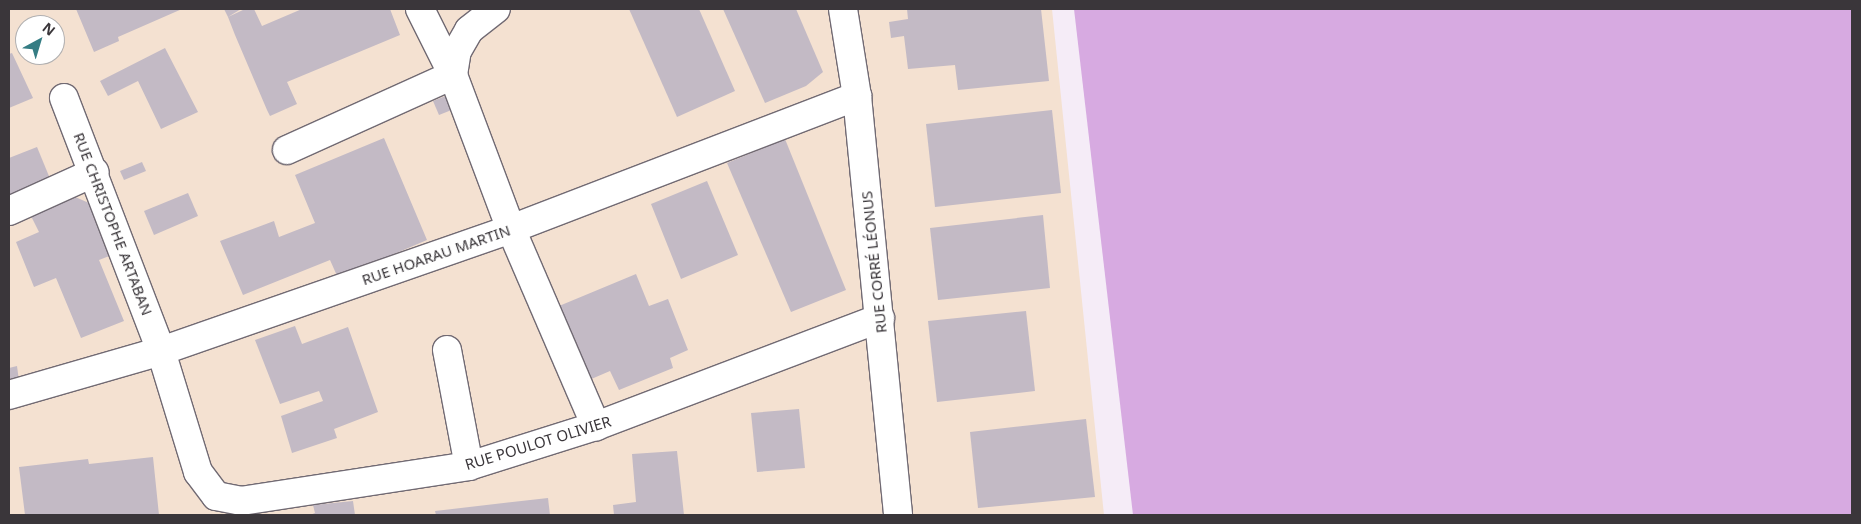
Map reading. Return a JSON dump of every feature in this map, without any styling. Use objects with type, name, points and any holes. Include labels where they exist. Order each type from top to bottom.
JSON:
[{"type":"lane","points":[[420,9],[453,75],[511,229],[596,426]]},
{"type":"lane","points":[[453,75],[457,51],[469,30],[496,9]]},
{"type":"lane","name":"RUE CORRÉ LÉONUS","points":[[843,9],[857,96],[898,515]]},
{"type":"lane","points":[[286,150],[453,75]]},
{"type":"lane","name":"RUE HOARAU MARTIN","points":[[9,395],[161,351],[511,229],[857,96]]},
{"type":"lane","name":"RUE CHRISTOPHE ARTABAN","points":[[64,98],[95,172],[161,351]]},
{"type":"lane","points":[[9,212],[95,172]]},
{"type":"lane","name":"RUE POULOT OLIVIER","points":[[161,351],[198,472],[216,496],[241,500],[469,466],[596,426],[880,318]]},
{"type":"lane","points":[[447,350],[469,466]]},
{"type":"shaded area","points":[[9,9],[1052,9],[1104,515],[9,515]]},
{"type":"shaded area","points":[[1074,9],[1852,9],[1852,515],[1133,515]]},
{"type":"building","points":[[76,9],[182,9],[118,37],[119,41],[94,52]]},
{"type":"building","points":[[224,9],[241,9],[228,17]]},
{"type":"building","points":[[245,9],[254,9],[262,26],[302,9],[390,9],[400,35],[287,82],[297,104],[270,116],[228,17]]},
{"type":"building","points":[[629,9],[699,9],[735,91],[677,117]]},
{"type":"building","points":[[723,9],[796,9],[823,72],[806,86],[765,103]]},
{"type":"building","points":[[907,9],[1041,9],[1049,81],[958,90],[955,65],[908,69],[904,36],[891,38],[889,22],[908,19]]},
{"type":"building","points":[[165,48],[198,112],[161,129],[138,81],[108,96],[100,81]]},
{"type":"building","points":[[12,53],[15,65],[18,65],[33,98],[9,108],[9,54]]},
{"type":"building","points":[[448,95],[454,109],[439,115],[433,101]]},
{"type":"building","points":[[1052,110],[1061,193],[935,207],[926,124]]},
{"type":"building","points":[[384,138],[427,240],[338,278],[330,260],[243,295],[220,241],[274,221],[279,237],[315,223],[295,175]]},
{"type":"building","points":[[785,139],[846,290],[791,312],[727,163]]},
{"type":"building","points":[[37,147],[51,181],[9,198],[9,158]]},
{"type":"building","points":[[142,162],[146,171],[124,180],[120,171]]},
{"type":"building","points":[[707,181],[738,255],[681,279],[651,204]]},
{"type":"building","points":[[188,193],[198,216],[154,235],[144,211]]},
{"type":"building","points":[[73,196],[98,207],[117,253],[99,260],[124,321],[81,338],[56,278],[34,287],[16,242],[39,232],[30,214]]},
{"type":"building","points":[[1043,215],[1050,288],[938,300],[930,228]]},
{"type":"building","points":[[636,274],[649,306],[668,299],[688,350],[670,358],[673,368],[619,390],[610,371],[589,380],[559,306]]},
{"type":"building","points":[[1026,311],[1035,391],[937,402],[928,321]]},
{"type":"building","points":[[295,326],[302,344],[348,327],[378,412],[334,429],[337,438],[292,453],[281,416],[323,401],[319,391],[280,404],[255,340]]},
{"type":"building","points":[[17,366],[19,381],[9,383],[9,368]]},
{"type":"building","points":[[799,409],[805,468],[757,472],[751,413]]},
{"type":"building","points":[[1086,419],[1095,497],[978,508],[970,432]]},
{"type":"building","points":[[677,451],[684,515],[614,515],[613,505],[636,502],[632,454]]},
{"type":"building","points":[[153,457],[159,515],[25,515],[19,467],[88,459],[89,464]]},
{"type":"building","points":[[548,498],[550,515],[436,515],[435,511]]},
{"type":"building","points":[[353,501],[355,515],[310,515],[315,513],[313,505]]}]
